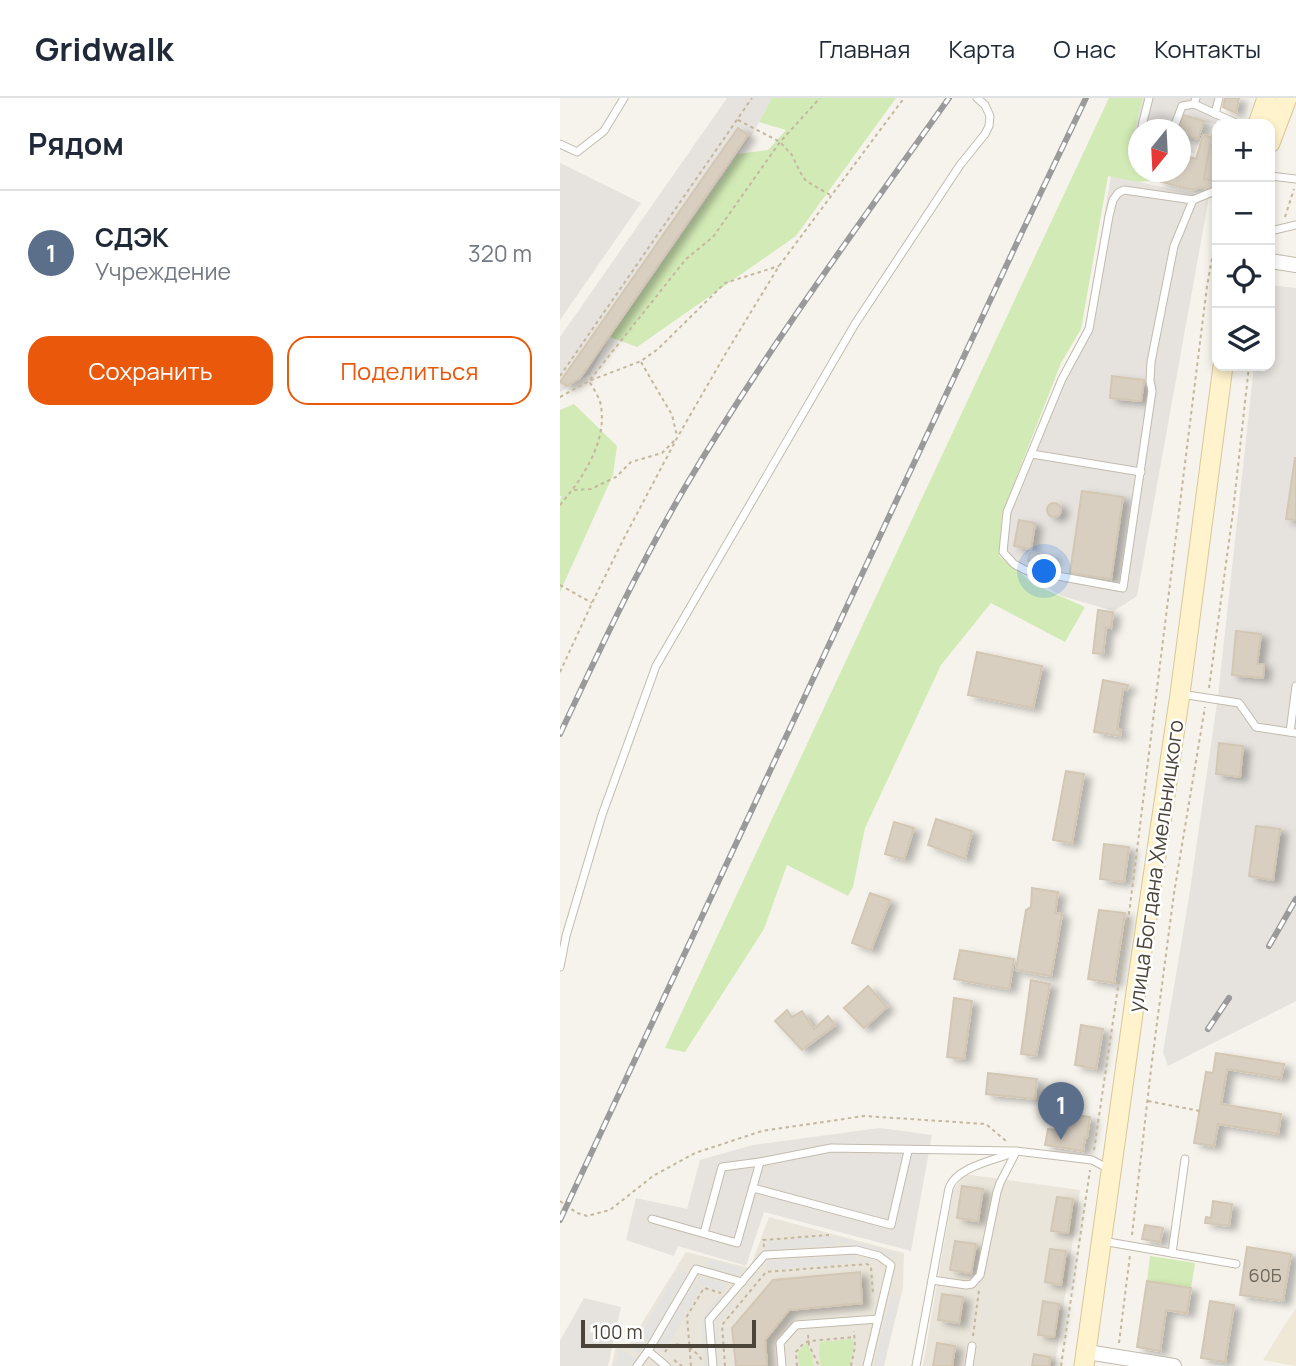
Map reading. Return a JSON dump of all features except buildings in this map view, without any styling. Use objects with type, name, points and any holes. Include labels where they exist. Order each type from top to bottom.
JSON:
[{"type":"main road","points":[[1260,119],[1267,98]]},
{"type":"main road","points":[[1275,130],[1287,98]]},
{"type":"main road","name":"улица Богдана Хмельницкого","points":[[1085,1359],[1180,694],[1222,371]]},
{"type":"street","points":[[1275,262],[1296,265]]},
{"type":"street","points":[[1085,1359],[1118,1357],[1174,1366]]},
{"type":"lane","points":[[560,144],[578,152],[604,131],[624,98]]},
{"type":"lane","points":[[560,967],[566,936],[602,815],[656,666],[855,324],[960,165],[985,134],[990,116],[985,105],[977,98]]},
{"type":"lane","points":[[1144,119],[1149,98]]},
{"type":"lane","points":[[1215,114],[1219,98]]},
{"type":"lane","points":[[1177,119],[1182,106],[1195,101],[1226,119]]},
{"type":"lane","points":[[1275,177],[1296,179]]},
{"type":"lane","points":[[1193,200],[1174,246],[1151,362],[1152,391],[1123,588],[1025,570],[1014,564],[1003,552],[1007,512],[1062,379],[1089,329],[1113,200],[1124,190],[1193,200],[1212,192]]},
{"type":"lane","points":[[1275,230],[1296,225]]},
{"type":"lane","points":[[1032,454],[1141,472]]},
{"type":"lane","points":[[1180,694],[1239,703],[1256,727],[1293,733],[1296,686]]},
{"type":"lane","points":[[704,1233],[722,1167],[831,1148],[1016,1152],[1092,1160],[1111,1170]]},
{"type":"lane","points":[[753,1188],[891,1225],[908,1151]]},
{"type":"lane","points":[[932,1280],[966,1285],[980,1275],[997,1192],[1016,1152]]},
{"type":"lane","points":[[916,1366],[951,1182],[965,1170],[1016,1152]]},
{"type":"lane","points":[[1172,1253],[1185,1158]]},
{"type":"lane","points":[[652,1219],[737,1243],[760,1162]]},
{"type":"lane","points":[[1102,1241],[1236,1264]]},
{"type":"lane","points":[[713,1366],[709,1320],[765,1255],[856,1250],[879,1256],[891,1265],[867,1366]]},
{"type":"lane","points":[[637,1366],[696,1269],[742,1282]]},
{"type":"lane","points":[[782,1366],[780,1343],[796,1325],[878,1319]]},
{"type":"lane","points":[[970,1366],[972,1346]]},
{"type":"lane","points":[[648,1351],[666,1366]]},
{"type":"path","points":[[560,376],[752,98]]},
{"type":"path","points":[[589,381],[686,259],[713,237],[780,142],[820,98]]},
{"type":"path","points":[[560,672],[592,603],[677,438],[726,353],[779,266],[904,98]]},
{"type":"path","points":[[737,119],[780,142],[792,155],[806,181],[832,196]]},
{"type":"path","points":[[1061,1366],[1130,906],[1203,312],[1215,245]]},
{"type":"path","points":[[560,397],[589,381],[640,361],[658,349],[724,283],[779,266]]},
{"type":"path","points":[[640,361],[672,415],[677,438]]},
{"type":"path","points":[[560,505],[573,490],[595,453],[601,427],[601,404],[589,381]]},
{"type":"path","points":[[573,490],[591,489],[617,477],[631,462],[662,453],[677,438]]},
{"type":"path","points":[[560,584],[592,603]]},
{"type":"path","points":[[1118,1357],[1154,1046]]},
{"type":"path","points":[[1147,1100],[1200,1111]]},
{"type":"path","points":[[560,1200],[577,1213],[587,1216],[610,1210],[653,1176],[695,1153],[762,1131],[864,1116],[986,1124],[1016,1152]]},
{"type":"path","points":[[725,1366],[722,1325],[766,1272],[867,1264],[871,1267],[873,1295]]},
{"type":"path","points":[[972,1346],[980,1275]]},
{"type":"path","points":[[851,1366],[855,1347],[853,1321]]},
{"type":"path","points":[[807,1324],[809,1345],[819,1366]]},
{"type":"path","points":[[797,1366],[796,1352],[809,1341],[855,1338]]},
{"type":"path","points":[[665,1352],[669,1346],[675,1344],[687,1346],[702,1359],[703,1366]]},
{"type":"path","points":[[673,1359],[681,1366]]},
{"type":"shaded area","points":[[727,98],[772,98],[755,130],[610,337],[590,374],[560,392],[560,337]]},
{"type":"shaded area","points":[[1143,98],[1222,98],[1217,119],[1212,119],[1212,123],[1205,122],[1195,154],[1191,153],[1191,119],[1138,119]]},
{"type":"shaded area","points":[[560,163],[641,203],[560,320]]},
{"type":"shaded area","points":[[1111,176],[1128,180],[1128,182],[1209,197],[1137,596],[1114,611],[1062,596],[1025,575],[1001,555],[1004,513],[1063,369],[1085,326]]},
{"type":"shaded area","points":[[1275,286],[1296,288],[1296,1001],[1168,1066],[1163,1052],[1218,696],[1253,371],[1275,371]]},
{"type":"shaded area","points":[[880,1128],[932,1135],[911,1251],[764,1212],[746,1266],[678,1246],[674,1256],[626,1240],[636,1198],[687,1209],[700,1160],[753,1145]]},
{"type":"shaded area","points":[[964,1174],[1080,1190],[1055,1366],[923,1366],[953,1191]]},
{"type":"shaded area","points":[[769,1217],[904,1253],[903,1288],[884,1366],[612,1366],[616,1345],[629,1344],[686,1252],[750,1268]]},
{"type":"shaded area","points":[[835,1236],[836,1245],[766,1250],[766,1241]]},
{"type":"shaded area","points":[[838,1237],[898,1254],[897,1258],[837,1241]]},
{"type":"shaded area","points":[[856,1255],[856,1260],[868,1259],[869,1262],[767,1270],[767,1261]]},
{"type":"shaded area","points":[[708,1259],[744,1269],[741,1277],[706,1267]]},
{"type":"shaded area","points":[[679,1269],[687,1274],[640,1354],[632,1349]]},
{"type":"shaded area","points":[[699,1276],[726,1284],[724,1292],[697,1284]]},
{"type":"shaded area","points":[[694,1283],[701,1288],[664,1352],[656,1348]]},
{"type":"shaded area","points":[[891,1294],[900,1296],[883,1366],[874,1366]]},
{"type":"shaded area","points":[[720,1295],[722,1297],[705,1322],[708,1366],[704,1366],[701,1325],[706,1311]]},
{"type":"shaded area","points":[[584,1298],[621,1307],[608,1366],[560,1366],[560,1341]]},
{"type":"shaded area","points":[[731,1304],[733,1306],[718,1326],[721,1366],[718,1366],[715,1326]]},
{"type":"shaded area","points":[[1296,1308],[1296,1366],[1263,1360],[1284,1326]]},
{"type":"shaded area","points":[[619,1349],[629,1354],[643,1366],[615,1366]]},
{"type":"green space","points":[[772,98],[896,98],[796,236],[637,347],[610,337],[738,154],[768,150],[786,130],[759,122]]},
{"type":"green space","points":[[1109,98],[1143,98],[1138,119],[1128,119],[1128,180],[1108,176],[1081,329],[1061,363],[1002,514],[999,556],[1035,585],[1085,607],[1065,642],[991,603],[941,665],[865,828],[853,887],[848,896],[787,865],[764,929],[685,1052],[665,1048]]},
{"type":"green space","points":[[574,404],[617,446],[613,475],[560,592],[560,410]]},
{"type":"green space","points":[[1150,1256],[1195,1263],[1191,1288],[1147,1281]]},
{"type":"green space","points":[[853,1339],[850,1366],[821,1366],[820,1342]]},
{"type":"green space","points":[[807,1343],[814,1366],[799,1366],[798,1352]]},
{"type":"railway","points":[[560,734],[651,549],[715,438],[812,290],[949,98]]},
{"type":"railway","points":[[560,1220],[1086,98]]},
{"type":"railway","points":[[1269,946],[1296,899]]},
{"type":"railway","points":[[1208,1029],[1229,998]]},
{"type":"place","name":"СДЭК","points":[[1061,1140]]}]
